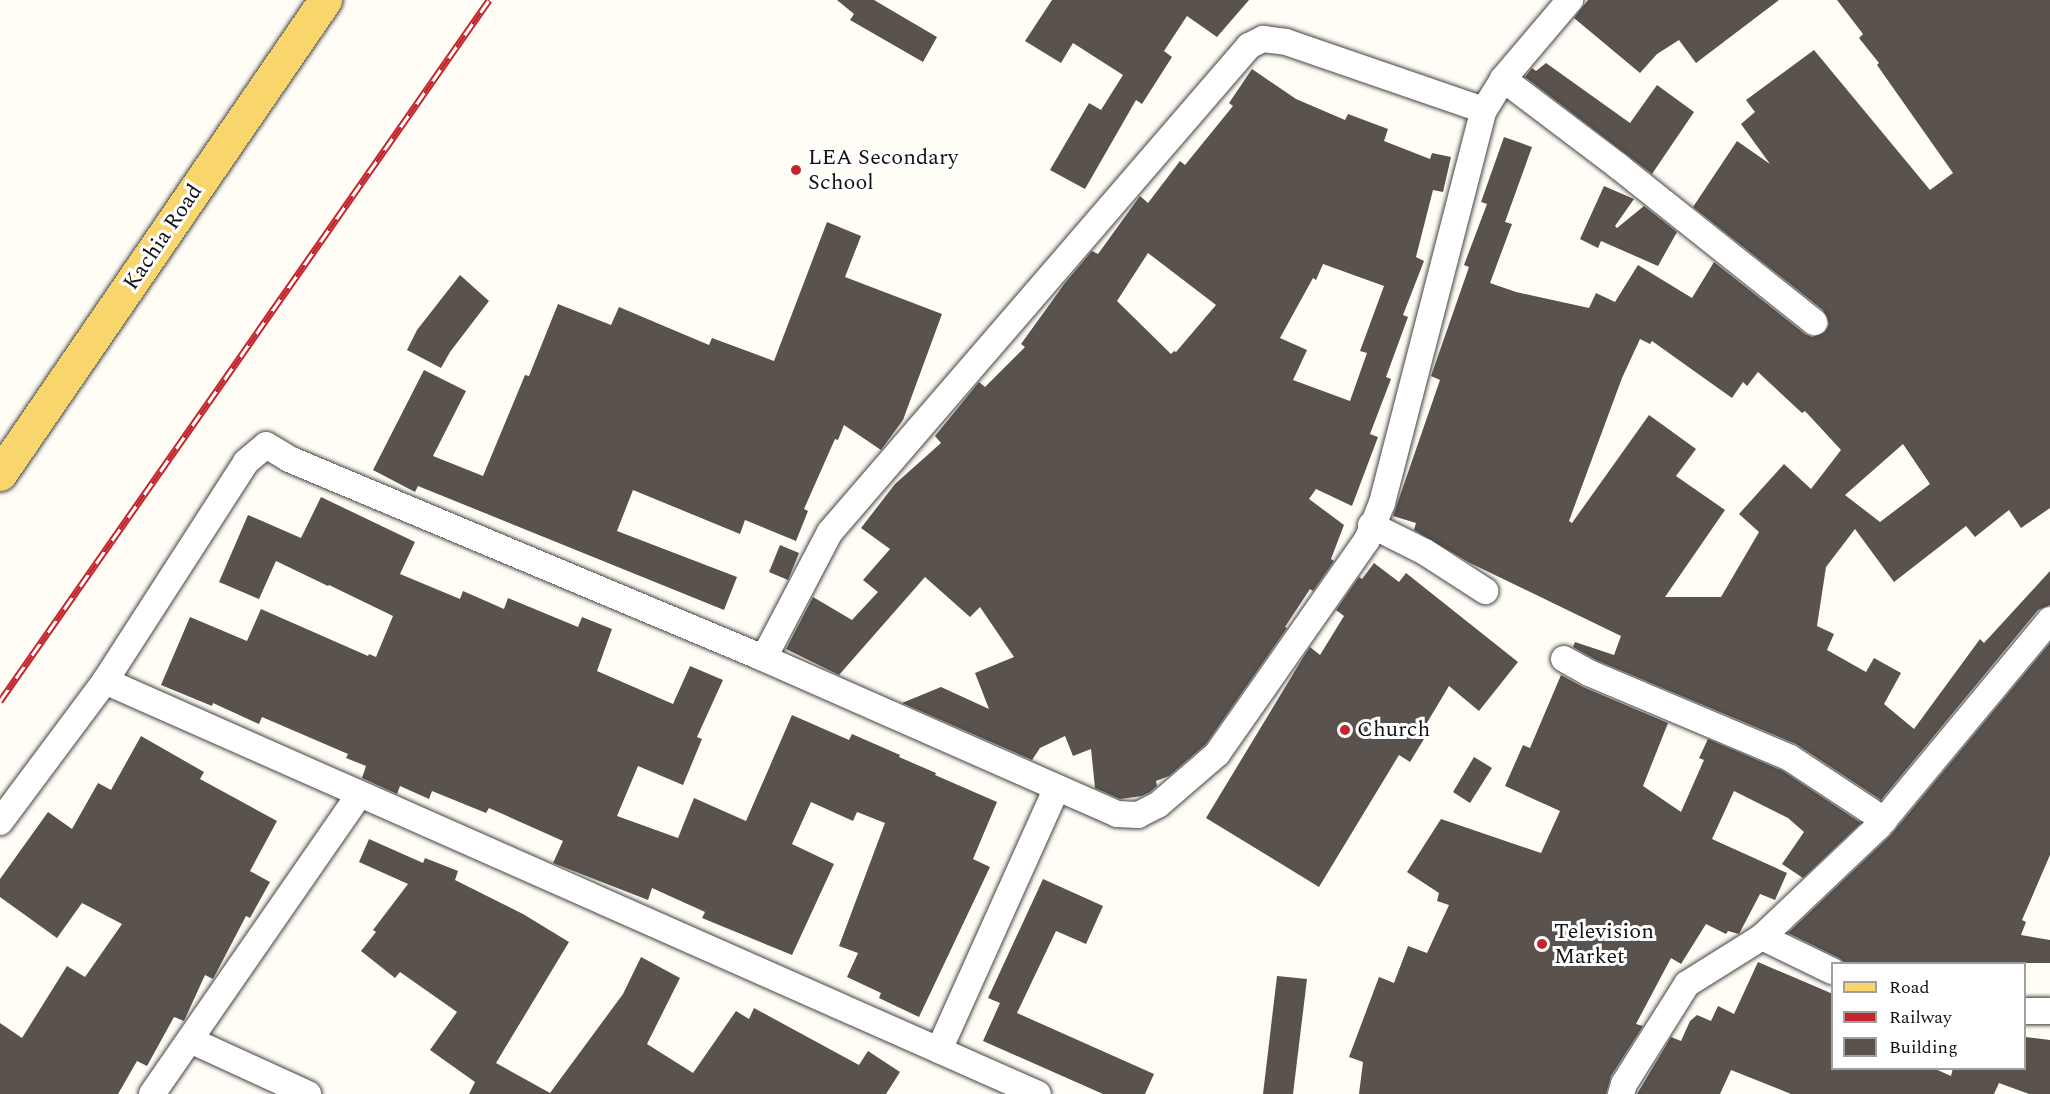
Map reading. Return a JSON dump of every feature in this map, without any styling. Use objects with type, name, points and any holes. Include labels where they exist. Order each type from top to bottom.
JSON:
[{"type":"main road","name":"Kachia Road","points":[[0,474],[325,0]]},
{"type":"street","points":[[0,822],[105,681],[246,462],[266,445],[289,459],[761,657],[1117,814],[1138,815],[1158,805],[1217,754],[1367,540],[1382,502],[1484,110],[1503,79],[1570,0]]},
{"type":"street","points":[[761,657],[768,650],[830,532],[1249,46],[1263,39],[1286,42],[1484,110]]},
{"type":"street","points":[[1503,79],[1618,165],[1814,322]]},
{"type":"street","points":[[1371,525],[1425,552],[1485,591]]},
{"type":"street","points":[[1621,1094],[1624,1084],[1687,984],[1762,938],[1884,820],[2050,620]]},
{"type":"street","points":[[1564,659],[1589,673],[1790,758],[1884,820]]},
{"type":"street","points":[[105,681],[1038,1094]]},
{"type":"street","points":[[939,1050],[1057,788]]},
{"type":"street","points":[[152,1094],[359,795]]},
{"type":"street","points":[[1762,938],[1831,970]]},
{"type":"street","points":[[2026,1011],[2050,1011]]},
{"type":"street","points":[[190,1040],[308,1094]]},
{"type":"building","points":[[837,0],[874,0],[937,37],[923,62],[850,20],[854,14]]},
{"type":"building","points":[[1052,0],[1249,0],[1217,37],[1187,16],[1164,51],[1172,57],[1142,104],[1136,100],[1085,189],[1050,170],[1089,103],[1101,110],[1123,75],[1073,43],[1061,63],[1025,41]]},
{"type":"building","points":[[1588,0],[1779,0],[1696,63],[1679,40],[1657,54],[1640,73],[1574,18]]},
{"type":"building","points":[[1837,0],[2050,0],[2050,508],[2021,528],[2009,510],[1975,537],[1966,526],[1894,582],[1855,529],[1826,567],[1817,626],[1834,634],[1827,650],[1866,672],[1874,658],[1901,673],[1884,704],[1914,729],[1980,639],[1984,643],[2050,571],[2050,605],[2038,610],[1881,800],[1796,744],[1596,660],[1573,647],[1575,642],[1614,655],[1621,636],[1470,563],[1414,530],[1416,523],[1393,516],[1440,380],[1431,376],[1469,267],[1464,265],[1487,204],[1481,202],[1504,137],[1532,147],[1505,222],[1512,224],[1490,283],[1516,292],[1589,308],[1596,293],[1615,302],[1638,265],[1692,298],[1714,262],[1805,334],[1812,337],[1825,332],[1829,324],[1823,310],[1693,207],[1737,141],[1770,164],[1741,124],[1755,112],[1746,100],[1814,50],[1930,190],[1953,173],[1877,65],[1879,63],[1859,38],[1863,34]],"holes":[[[1640,339],[1650,344],[1652,341],[1732,398],[1743,382],[1747,386],[1758,372],[1802,413],[1805,411],[1841,450],[1811,489],[1784,464],[1739,514],[1759,532],[1721,597],[1665,597],[1725,510],[1676,476],[1696,449],[1649,415],[1572,523],[1569,521],[1622,378]],[[1903,444],[1930,484],[1880,522],[1845,495]]]},
{"type":"building","points":[[1546,63],[1630,123],[1657,85],[1694,112],[1652,174],[1525,77],[1532,68],[1536,71]]},
{"type":"building","points":[[1252,69],[1296,99],[1345,120],[1348,114],[1388,129],[1384,141],[1430,159],[1432,153],[1451,157],[1443,192],[1433,190],[1416,257],[1424,261],[1403,315],[1408,317],[1386,377],[1391,379],[1370,434],[1378,437],[1352,506],[1316,489],[1309,499],[1344,525],[1331,559],[1334,561],[1313,591],[1310,589],[1285,627],[1287,628],[1206,744],[1169,776],[1156,781],[1157,786],[1150,792],[1142,796],[1120,799],[1095,788],[1091,749],[1073,756],[1065,736],[1040,748],[1032,760],[902,703],[941,687],[989,709],[975,673],[1014,657],[980,607],[970,617],[925,577],[839,675],[786,649],[813,597],[852,620],[878,592],[863,580],[890,549],[861,528],[895,484],[941,443],[935,436],[979,382],[985,387],[1025,347],[1021,344],[1065,283],[1092,251],[1098,254],[1140,196],[1148,203],[1180,161],[1185,165],[1233,106],[1229,103]],"holes":[[[1148,253],[1216,305],[1176,352],[1171,354],[1117,301]],[[1323,264],[1384,286],[1360,351],[1367,353],[1350,401],[1293,380],[1307,350],[1280,338],[1313,278],[1316,280]]]},
{"type":"building","points":[[1604,186],[1634,199],[1615,226],[1617,228],[1644,206],[1677,232],[1658,266],[1601,241],[1598,248],[1580,239]]},
{"type":"building","points":[[827,222],[861,236],[845,277],[942,314],[903,420],[881,450],[844,425],[838,440],[835,439],[804,509],[808,511],[796,541],[745,520],[740,534],[633,490],[617,531],[737,577],[724,610],[418,486],[415,492],[373,470],[424,370],[466,391],[433,456],[483,476],[525,375],[529,376],[558,304],[611,325],[619,307],[709,345],[712,338],[774,361]]},
{"type":"building","points":[[460,275],[489,301],[450,352],[441,368],[407,350],[417,330]]},
{"type":"building","points":[[321,497],[415,542],[400,574],[460,599],[463,591],[504,609],[508,598],[578,627],[582,617],[612,629],[597,671],[673,704],[690,666],[723,680],[697,737],[702,739],[683,785],[638,766],[617,816],[678,838],[694,798],[746,821],[792,715],[849,740],[852,734],[900,755],[899,757],[936,773],[935,775],[997,802],[973,859],[990,867],[919,1017],[879,998],[881,993],[847,977],[858,953],[839,946],[885,823],[857,812],[853,821],[811,802],[792,844],[834,864],[792,955],[702,918],[705,912],[652,888],[648,900],[553,863],[563,841],[489,808],[486,813],[432,791],[429,799],[400,786],[397,794],[362,778],[366,766],[346,758],[348,754],[262,717],[259,724],[213,703],[212,706],[161,685],[190,617],[247,641],[261,609],[368,656],[369,654],[376,657],[393,616],[329,585],[276,561],[259,599],[219,582],[248,515],[301,538]]},
{"type":"building","points":[[780,545],[799,553],[788,580],[769,572]]},
{"type":"building","points":[[1374,563],[1399,582],[1406,573],[1518,662],[1479,711],[1449,686],[1425,726],[1430,729],[1410,762],[1399,755],[1319,887],[1206,818],[1304,656],[1310,647],[1320,655],[1344,616],[1336,610],[1359,577],[1362,579]]},
{"type":"building","points":[[2050,643],[2050,855],[2022,920],[2026,922],[2021,935],[2050,940],[2050,963],[1844,962],[1788,933],[1890,836]]},
{"type":"building","name":"Television Market","points":[[1561,675],[1583,687],[1668,723],[1643,786],[1681,812],[1704,760],[1699,758],[1708,739],[1783,771],[1861,823],[1803,878],[1782,864],[1804,832],[1788,818],[1734,791],[1712,839],[1787,873],[1775,900],[1760,894],[1739,934],[1728,931],[1726,934],[1706,924],[1681,964],[1671,958],[1636,1024],[1643,1026],[1611,1076],[1606,1094],[1359,1094],[1363,1062],[1349,1057],[1379,977],[1394,983],[1408,946],[1427,953],[1449,905],[1437,901],[1439,893],[1407,872],[1441,819],[1541,853],[1560,811],[1505,786],[1523,745],[1530,748]]},
{"type":"building","points":[[141,736],[204,772],[200,779],[277,821],[250,871],[270,882],[250,918],[246,916],[213,979],[205,975],[184,1021],[174,1017],[147,1066],[137,1061],[118,1094],[0,1094],[0,1023],[22,1038],[67,966],[85,977],[122,924],[82,903],[57,938],[0,897],[0,879],[48,812],[72,829],[98,783],[111,790]]},
{"type":"building","points":[[1474,757],[1492,768],[1470,803],[1453,792]]},
{"type":"building","points":[[369,839],[423,863],[425,858],[458,871],[455,880],[523,914],[569,942],[496,1063],[550,1093],[623,994],[641,957],[680,978],[647,1044],[693,1073],[736,1011],[749,1019],[754,1008],[859,1065],[868,1051],[900,1072],[886,1094],[469,1094],[475,1082],[430,1050],[457,1012],[400,972],[395,978],[361,951],[376,932],[373,930],[408,884],[359,862]]},
{"type":"building","points":[[1043,879],[1103,906],[1086,944],[1056,931],[1017,1013],[1154,1074],[1145,1094],[1103,1094],[983,1041],[1000,1003],[988,998]]},
{"type":"building","points":[[1758,962],[1831,993],[1831,1070],[1938,1070],[1951,1076],[1952,1070],[2026,1070],[2026,1037],[2050,1040],[2050,1094],[2029,1094],[1999,1083],[1994,1094],[1791,1094],[1731,1070],[1720,1094],[1637,1094],[1671,1037],[1681,1041],[1690,1021],[1697,1015],[1711,1021],[1718,1006],[1734,1014]]},
{"type":"building","points":[[1277,976],[1307,979],[1293,1094],[1263,1094]]},
{"type":"railway","points":[[0,701],[489,0]]},
{"type":"place","name":"LEA Secondary School","points":[[796,170]]},
{"type":"place","name":"Church","points":[[1345,730]]},
{"type":"place","name":"Television Market","points":[[1542,944]]}]
